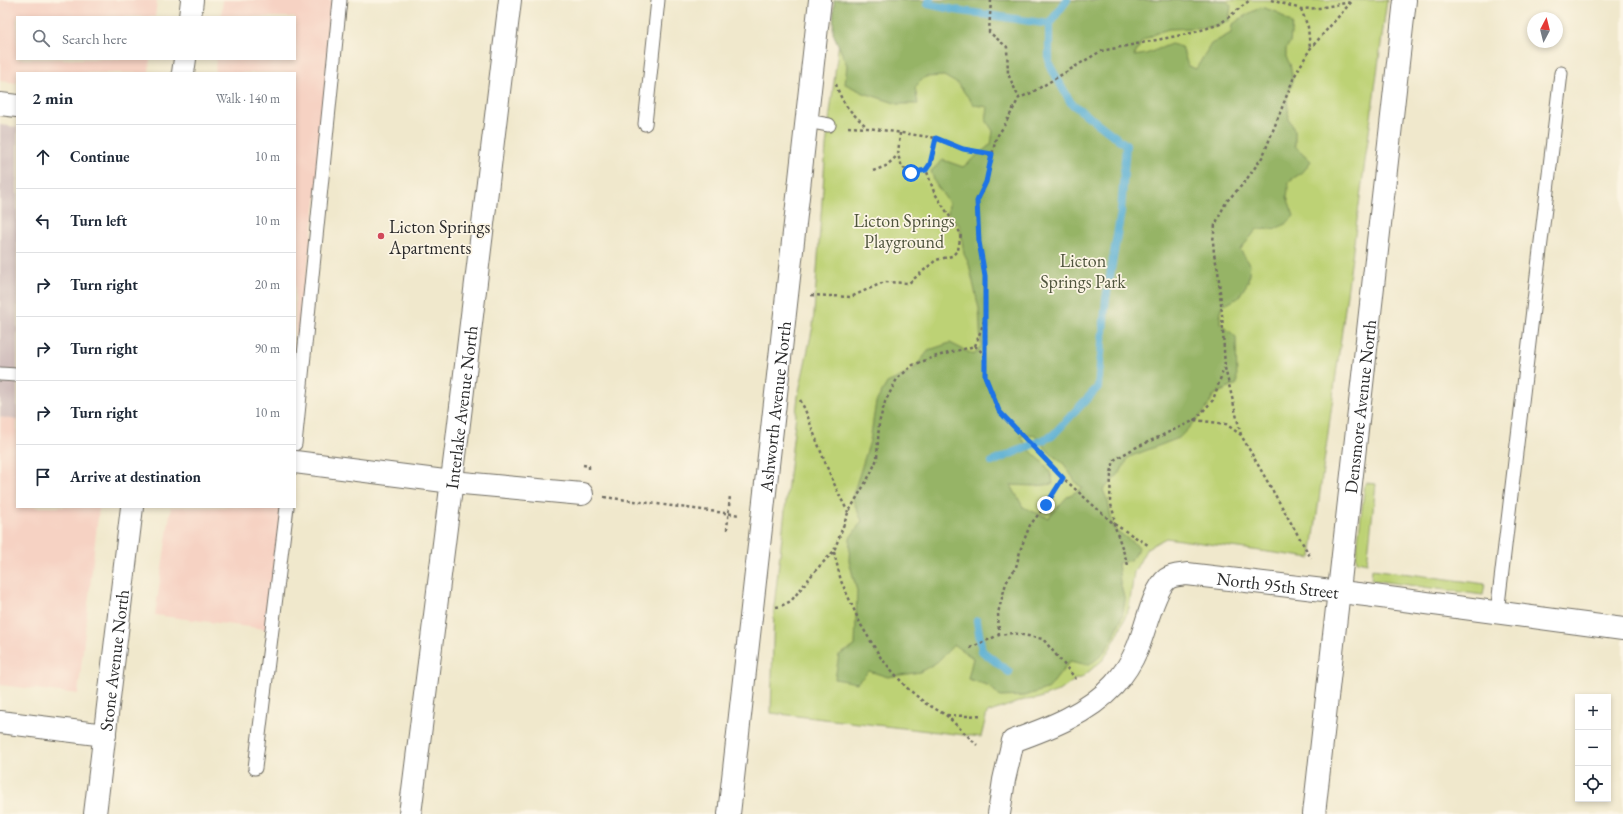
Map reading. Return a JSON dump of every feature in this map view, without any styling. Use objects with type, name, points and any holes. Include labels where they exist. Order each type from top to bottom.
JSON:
[{"type":"street","points":[[190,16],[192,0]]},
{"type":"street","name":"Interlake Avenue North","points":[[410,814],[452,482],[510,0]]},
{"type":"street","name":"Ashworth Avenue North","points":[[729,814],[820,0]]},
{"type":"street","name":"Densmore Avenue North","points":[[1314,814],[1405,0]]},
{"type":"street","points":[[183,72],[185,60]]},
{"type":"street","points":[[0,104],[16,106]]},
{"type":"street","points":[[296,462],[452,482],[582,494]]},
{"type":"street","name":"Stone Avenue North","points":[[95,814],[132,508]]},
{"type":"street","name":"North 95th Street","points":[[999,814],[1004,780],[1013,741],[1035,734],[1074,716],[1104,696],[1115,684],[1137,651],[1155,598],[1168,578],[1187,574],[1623,629]]},
{"type":"street","points":[[0,722],[105,735]]},
{"type":"lane","points":[[296,434],[340,0]]},
{"type":"lane","points":[[645,124],[658,0]]},
{"type":"lane","points":[[1497,613],[1561,73]]},
{"type":"lane","points":[[807,121],[829,125]]},
{"type":"lane","points":[[0,374],[16,375]]},
{"type":"lane","points":[[255,768],[288,508]]},
{"type":"path","points":[[991,0],[989,32],[1007,47],[1008,74],[1019,98]]},
{"type":"path","points":[[1148,544],[1114,524],[1083,497],[999,411],[985,376],[985,276],[979,242],[977,201],[986,182],[996,138],[1019,98],[1031,93],[1101,51],[1192,33],[1220,24],[1250,0]]},
{"type":"path","points":[[1272,0],[1302,8],[1320,8],[1352,1]]},
{"type":"path","points":[[1311,558],[1241,435],[1225,368],[1218,270],[1214,254],[1213,241],[1215,225],[1226,202],[1244,183],[1262,156],[1294,77],[1310,49],[1352,1]]},
{"type":"path","points":[[1302,8],[1308,27],[1310,49]]},
{"type":"path","points":[[834,79],[839,96],[847,109],[868,128]]},
{"type":"path","points":[[844,127],[868,128],[936,138],[963,149],[992,154]]},
{"type":"path","points":[[900,133],[898,155],[902,167],[911,173],[926,170],[930,164],[936,138]]},
{"type":"path","points":[[873,171],[886,166],[898,155]]},
{"type":"path","points":[[810,295],[851,297],[884,282],[910,282],[936,260],[952,256],[958,250],[961,234],[934,192],[926,170]]},
{"type":"path","points":[[975,346],[985,319]]},
{"type":"path","points":[[975,346],[985,355]]},
{"type":"path","points":[[774,607],[782,606],[791,601],[815,571],[834,551],[848,513],[871,474],[877,459],[879,423],[885,402],[897,379],[913,365],[937,356],[975,346]]},
{"type":"path","points":[[1128,565],[1114,524],[1114,515],[1110,501],[1111,473],[1114,460],[1133,449],[1195,420],[1213,400],[1225,368]]},
{"type":"path","points":[[798,396],[808,414],[814,435],[835,488],[848,513]]},
{"type":"path","points":[[1195,420],[1226,424],[1241,435]]},
{"type":"path","points":[[999,635],[998,613],[1006,583],[1016,567],[1021,548],[1030,525],[1046,505],[1063,478]]},
{"type":"path","points":[[727,530],[730,495]]},
{"type":"path","points":[[603,497],[728,514]]},
{"type":"path","points":[[834,551],[841,581],[861,625],[881,658],[906,687],[925,703],[946,715],[977,745]]},
{"type":"path","points":[[970,648],[999,635],[1013,633],[1043,639],[1076,679]]},
{"type":"path","points":[[946,715],[983,715]]},
{"type":"shaded area","points":[[0,0],[157,0],[155,16],[16,16],[16,60],[150,60],[149,72],[16,72],[16,83],[0,81]]},
{"type":"shaded area","points":[[223,0],[342,0],[296,357],[296,72],[215,72],[216,60],[296,60],[296,16],[221,16]]},
{"type":"shaded area","points":[[0,125],[16,127],[16,420],[0,417]]},
{"type":"shaded area","points":[[0,417],[16,419],[16,508],[99,508],[78,694],[0,685]]},
{"type":"shaded area","points":[[171,508],[287,508],[273,630],[155,615]]},
{"type":"green space","points":[[834,0],[1225,0],[1231,5],[1229,21],[1215,27],[1169,29],[1159,32],[1142,41],[1134,56],[1146,54],[1171,44],[1182,47],[1188,66],[1196,69],[1211,44],[1231,33],[1232,25],[1241,18],[1261,7],[1277,12],[1292,24],[1290,42],[1286,49],[1286,57],[1290,64],[1292,75],[1292,84],[1287,97],[1289,119],[1295,131],[1295,146],[1311,161],[1303,172],[1289,181],[1287,197],[1294,216],[1286,224],[1277,228],[1257,229],[1240,250],[1250,264],[1248,282],[1238,298],[1221,307],[1220,323],[1236,337],[1237,384],[1214,395],[1205,411],[1179,438],[1129,457],[1119,474],[1103,490],[1108,502],[1113,528],[1139,547],[1131,560],[1118,563],[1120,582],[1125,601],[1122,616],[1114,636],[1103,654],[1089,665],[1070,661],[1049,688],[1025,696],[1000,697],[990,686],[968,679],[973,658],[954,645],[937,662],[920,672],[888,677],[869,671],[857,683],[835,679],[839,655],[855,646],[857,591],[849,561],[850,538],[862,521],[852,498],[870,441],[876,402],[887,383],[911,372],[929,350],[950,343],[974,355],[981,346],[979,309],[969,264],[964,254],[960,226],[948,213],[949,203],[935,183],[931,171],[943,160],[963,167],[991,144],[993,131],[986,120],[988,107],[974,105],[958,84],[944,76],[925,77],[915,87],[918,104],[898,104],[864,93],[845,84],[847,65],[833,33]],"holes":[[[1026,434],[1034,435],[1052,455],[1064,464],[1077,484],[1083,488],[1068,496],[1048,518],[1023,507],[1011,485],[1035,486],[1053,484],[1048,468],[1030,450],[1020,437]]]},
{"type":"green space","name":"Licton Springs Park","points":[[844,0],[1387,0],[1311,558],[1166,538],[1147,548],[1134,572],[1129,608],[1118,634],[1104,659],[1081,678],[1076,679],[1061,690],[1037,699],[1024,700],[987,713],[981,737],[771,713],[774,607],[798,396],[813,326],[826,146]]},
{"type":"green space","points":[[1365,483],[1376,484],[1367,563],[1357,561],[1356,557]]},
{"type":"green space","points":[[1372,569],[1485,584],[1483,595],[1371,580]]},
{"type":"waterway","points":[[930,0],[928,4],[955,10],[1049,24],[1049,64],[1071,103],[1126,145],[1121,212],[1106,299],[1098,387],[1052,436],[992,462]]},
{"type":"waterway","points":[[1049,24],[1067,0]]},
{"type":"waterway","points":[[977,621],[982,651],[1009,672]]},
{"type":"place","name":"Licton Springs Apartments","points":[[381,236]]},
{"type":"route","points":[[911,173],[926,170],[930,164],[936,138],[963,149],[992,154],[986,182],[977,201],[979,242],[985,276],[985,376],[999,411],[1063,478],[1046,505]]},
{"type":"park label","name":"Licton Springs Playground","points":[[904,230]]}]
